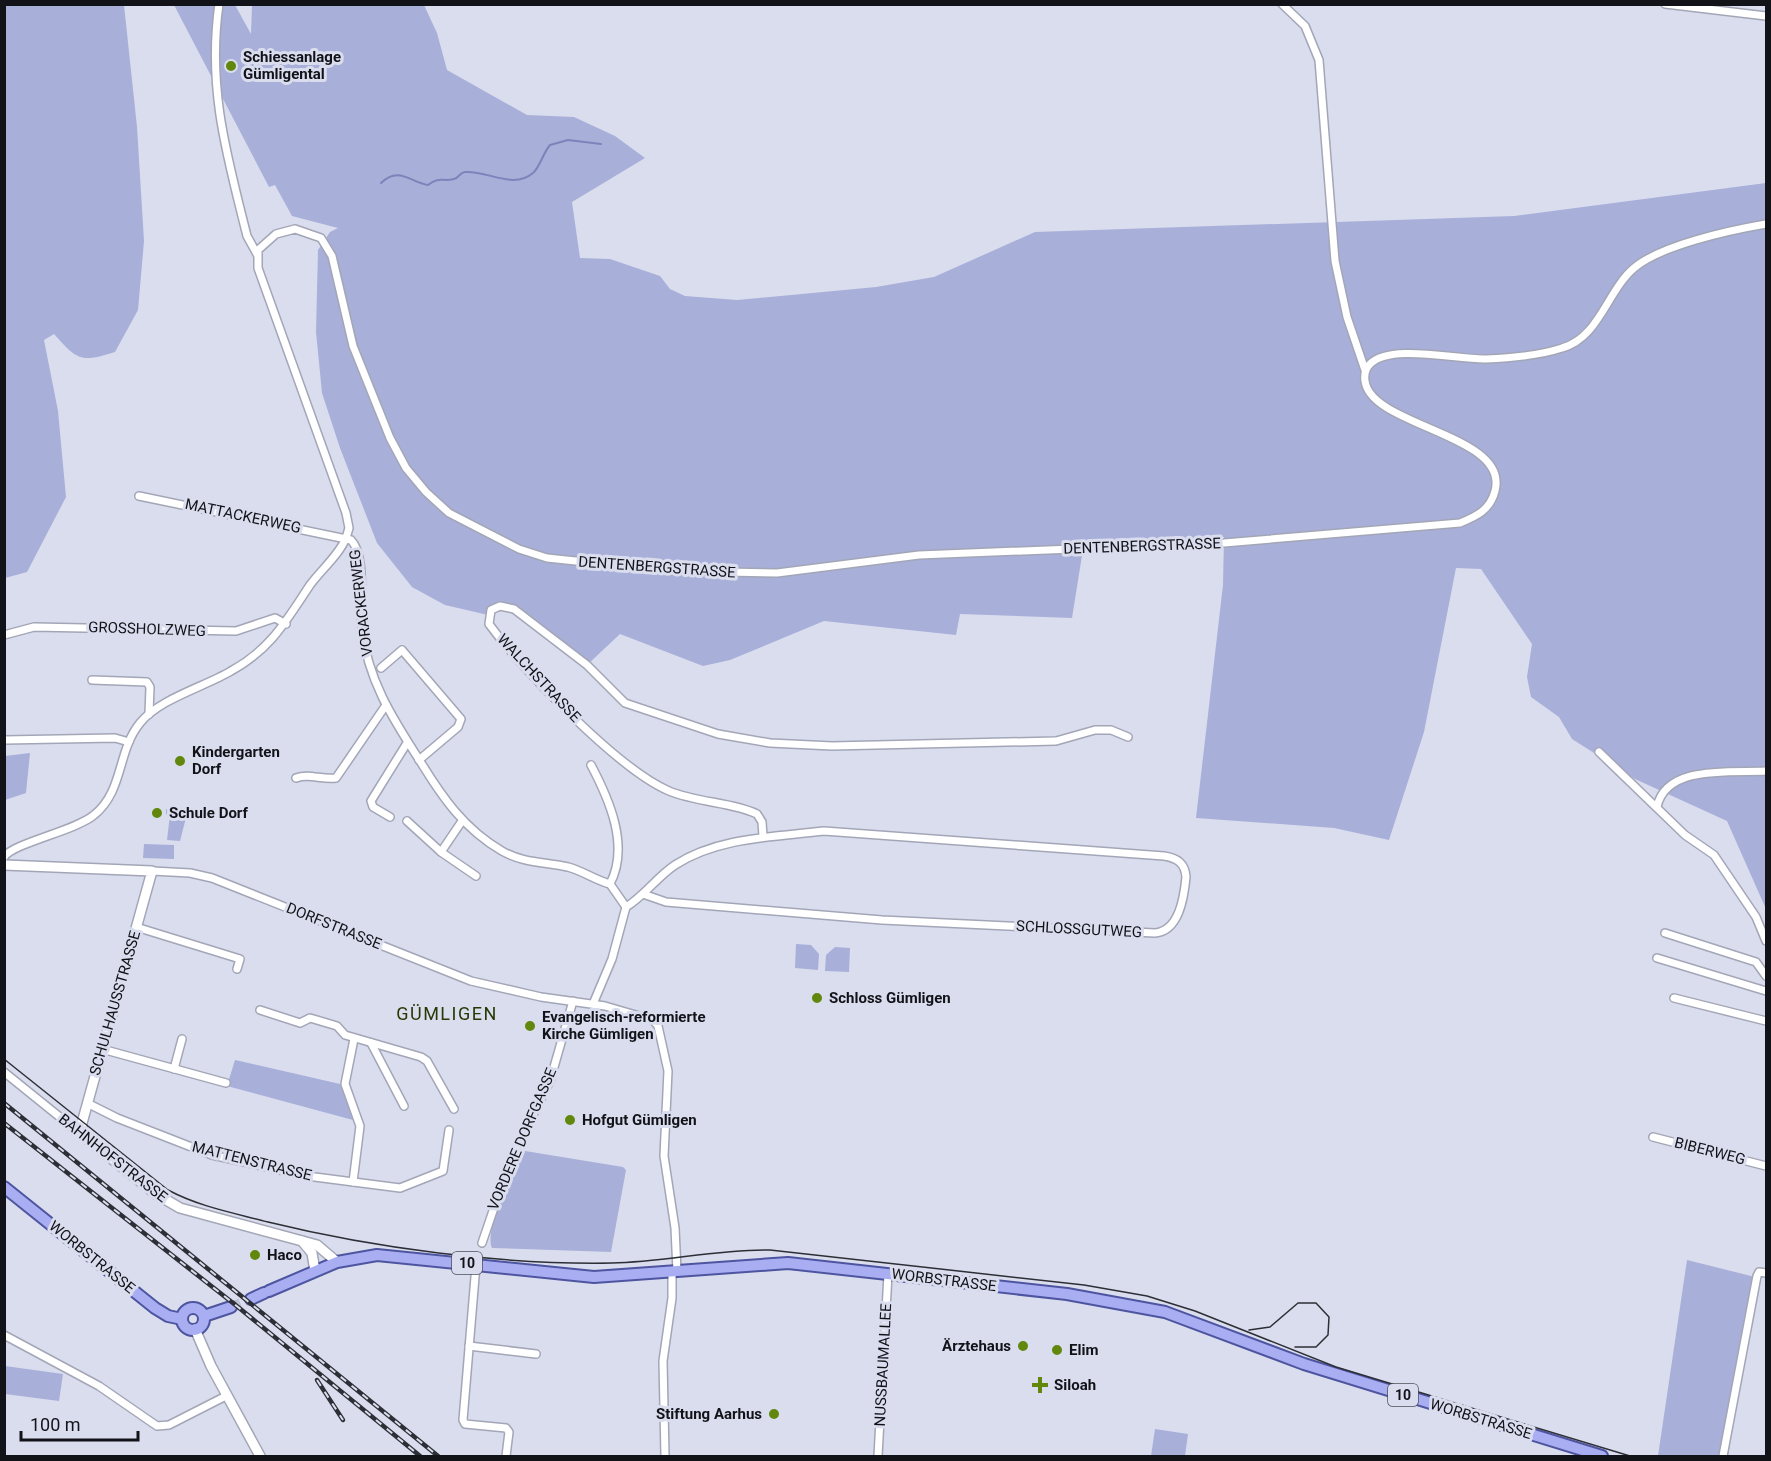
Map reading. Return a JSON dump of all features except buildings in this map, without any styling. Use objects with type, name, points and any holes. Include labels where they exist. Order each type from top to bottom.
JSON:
[{"type":"main road","name":"WORBSTRASSE","points":[[4,1187],[155,1308],[168,1316],[183,1319]]},
{"type":"main road","name":"WORBSTRASSE","points":[[251,1299],[337,1262],[377,1255],[594,1276],[789,1263],[888,1274],[1116,1301],[1165,1312],[1304,1364],[1602,1456]]},
{"type":"main road","points":[[204,1316],[231,1307]]},
{"type":"main road","points":[[192,1308],[201,1311],[204,1316],[201,1326],[195,1329],[187,1327],[183,1319],[184,1313],[192,1308]]},
{"type":"street","points":[[4,857],[13,850],[73,828],[104,807],[116,786],[129,742],[141,722],[150,714],[243,664],[278,635],[310,586],[346,538],[349,528],[346,513],[262,284],[256,254],[247,237],[217,103],[214,70],[219,4]]},
{"type":"street","name":"DENTENBERGSTRASSE","points":[[256,254],[272,236],[290,229],[307,231],[321,238],[332,256],[353,346],[390,438],[406,468],[448,513],[468,525],[530,553],[565,561],[715,574],[777,573],[919,555],[1224,543],[1460,523],[1485,511],[1496,487],[1488,462],[1467,446],[1376,401],[1366,387],[1365,370],[1347,317],[1335,261],[1318,55],[1305,26],[1282,4]]},
{"type":"street","points":[[1665,4],[1767,16]]},
{"type":"street","points":[[1365,370],[1374,360],[1392,354],[1490,358],[1541,353],[1570,346],[1591,328],[1623,280],[1639,264],[1666,250],[1736,230],[1767,224]]},
{"type":"street","name":"MATTACKERWEG","points":[[140,496],[346,538]]},
{"type":"street","name":"VORACKERWEG","points":[[346,538],[357,547],[362,590],[363,638],[372,677],[407,743],[462,821],[507,853],[532,862],[570,868],[610,884]]},
{"type":"street","name":"WALCHSTRASSE","points":[[763,836],[761,819],[754,813],[703,803],[667,790],[619,758],[520,661],[489,624],[491,610],[500,606],[511,607],[587,665],[625,703],[718,734],[770,743],[832,746],[1056,741],[1095,730],[1112,730],[1128,737]]},
{"type":"street","name":"GROSSHOLZWEG","points":[[4,635],[34,627],[236,631],[275,618],[286,624]]},
{"type":"street","points":[[381,668],[402,650],[459,716],[460,725],[419,760]]},
{"type":"street","points":[[92,681],[143,680],[150,687],[150,714]]},
{"type":"street","points":[[296,778],[304,775],[327,779],[336,778],[386,705]]},
{"type":"street","points":[[4,740],[115,738],[129,742]]},
{"type":"street","points":[[390,817],[373,807],[371,801],[407,743]]},
{"type":"street","points":[[1599,752],[1685,835],[1714,855],[1756,917],[1767,941]]},
{"type":"street","points":[[591,765],[616,827],[617,848],[614,875],[610,884],[626,908]]},
{"type":"street","points":[[1658,807],[1660,795],[1678,780],[1693,775],[1767,771]]},
{"type":"street","points":[[407,820],[441,852],[476,876]]},
{"type":"street","points":[[441,852],[462,821]]},
{"type":"street","name":"SCHLOSSGUTWEG","points":[[643,894],[666,903],[882,920],[1155,933],[1166,931],[1174,924],[1186,877],[1185,870],[1179,861],[1164,856],[840,831],[783,838],[763,836]]},
{"type":"street","points":[[593,1004],[612,959],[626,908],[658,878],[685,860],[763,836]]},
{"type":"street","name":"DORFSTRASSE","points":[[4,865],[190,873],[212,878],[444,972],[511,991],[593,1004],[644,1016],[656,1023],[668,1071],[664,1156],[674,1220],[674,1271]]},
{"type":"street","name":"SCHULHAUSSTRASSE","points":[[82,1135],[81,1128],[87,1103],[152,871]]},
{"type":"street","points":[[136,927],[240,959],[237,969]]},
{"type":"street","points":[[1665,933],[1756,962],[1767,976]]},
{"type":"street","points":[[1657,958],[1767,991]]},
{"type":"street","points":[[1674,998],[1767,1021]]},
{"type":"street","name":"VORDERE DORFGASSE","points":[[482,1243],[511,1158],[550,1081],[573,1001]]},
{"type":"street","points":[[260,1010],[300,1023],[310,1018],[337,1026],[345,1035],[354,1039],[421,1057],[427,1061],[454,1110]]},
{"type":"street","points":[[174,1069],[182,1039]]},
{"type":"street","points":[[353,1182],[360,1126],[345,1084],[354,1039]]},
{"type":"street","points":[[371,1043],[404,1106]]},
{"type":"street","points":[[102,1049],[226,1083]]},
{"type":"street","name":"BAHNHOFSTRASSE","points":[[4,1072],[156,1194],[180,1208],[321,1247],[337,1262]]},
{"type":"street","name":"MATTENSTRASSE","points":[[87,1103],[117,1118],[212,1155],[307,1176],[400,1188],[443,1171],[449,1130]]},
{"type":"street","name":"BIBERWEG","points":[[1653,1137],[1767,1166]]},
{"type":"street","points":[[302,1241],[312,1252],[315,1270]]},
{"type":"street","points":[[476,1265],[463,1420],[465,1424],[506,1428],[509,1432],[506,1456]]},
{"type":"street","points":[[665,1456],[663,1361],[674,1271]]},
{"type":"street","points":[[1723,1456],[1763,1273]]},
{"type":"street","name":"NUSSBAUMALLEE","points":[[878,1456],[888,1274]]},
{"type":"street","points":[[195,1329],[199,1342],[226,1396],[260,1456]]},
{"type":"street","points":[[4,1335],[99,1386],[157,1426],[169,1425],[226,1396]]},
{"type":"street","points":[[469,1346],[536,1354]]},
{"type":"shaded area","points":[[5,4],[124,5],[137,127],[144,241],[138,310],[115,352],[87,358],[80,357],[68,349],[54,334],[44,340],[58,411],[66,497],[27,572],[5,578]]},
{"type":"shaded area","points":[[174,5],[235,5],[251,34],[252,5],[424,5],[437,33],[447,70],[527,115],[574,117],[615,136],[645,158],[572,202],[580,258],[610,259],[660,276],[670,289],[685,296],[737,300],[876,287],[934,277],[1035,232],[1514,216],[1766,183],[1766,909],[1727,821],[1635,779],[1572,739],[1559,717],[1531,697],[1527,677],[1532,644],[1481,569],[1456,568],[1424,732],[1389,840],[1334,828],[1196,818],[1223,585],[1224,537],[1084,543],[1072,618],[960,614],[956,635],[824,621],[730,660],[703,666],[620,634],[587,665],[504,605],[488,615],[445,605],[412,587],[377,543],[340,448],[322,393],[316,332],[318,250],[330,232],[338,228],[292,216],[275,185],[269,187]]},
{"type":"shaded area","points":[[30,753],[26,793],[5,800],[5,756]]},
{"type":"shaded area","points":[[166,809],[188,810],[180,841],[167,840],[170,815],[166,815]]},
{"type":"shaded area","points":[[144,844],[174,845],[174,859],[143,858]]},
{"type":"shaded area","points":[[796,944],[811,945],[819,954],[818,970],[795,968]]},
{"type":"shaded area","points":[[835,947],[850,948],[849,972],[825,971],[826,955]]},
{"type":"shaded area","points":[[235,1060],[340,1084],[353,1120],[227,1086]]},
{"type":"shaded area","points":[[519,1150],[623,1167],[626,1170],[611,1252],[492,1248],[495,1214]]},
{"type":"shaded area","points":[[1687,1260],[1759,1278],[1728,1456],[1658,1456]]},
{"type":"shaded area","points":[[5,1366],[63,1374],[59,1401],[5,1394]]},
{"type":"shaded area","points":[[1155,1429],[1188,1434],[1185,1456],[1151,1456]]},
{"type":"waterway","points":[[381,183],[387,178],[399,175],[428,185],[438,180],[456,178],[465,172],[517,180],[533,173],[550,145],[568,140],[601,144]]},
{"type":"tunnel","points":[[231,1307],[251,1299]]},
{"type":"tram line","points":[[4,1059],[168,1190],[205,1205],[268,1222],[351,1240],[483,1258],[612,1263],[730,1251],[770,1250],[1084,1285],[1147,1296],[1195,1311],[1336,1367],[1630,1456]]},
{"type":"tram line","points":[[1249,1330],[1270,1327],[1298,1303],[1316,1303],[1329,1317],[1328,1335],[1316,1347],[1295,1347]]},
{"type":"railway","points":[[4,1103],[438,1456]]},
{"type":"railway","points":[[4,1123],[238,1307],[420,1456]]},
{"type":"railway","points":[[317,1380],[343,1420]]},
{"type":"place","name":"Schiessanlage Gümligental","points":[[231,66]]},
{"type":"place","name":"Kindergarten Dorf","points":[[180,761]]},
{"type":"place","name":"Schule Dorf","points":[[157,813]]},
{"type":"place","name":"Schloss Gümligen","points":[[817,998]]},
{"type":"place","name":"Evangelisch-reformierte Kirche Gümligen","points":[[530,1026]]},
{"type":"place","name":"Hofgut Gümligen","points":[[570,1120]]},
{"type":"place","name":"Haco","points":[[255,1255]]},
{"type":"place","name":"Ärztehaus","points":[[1023,1346]]},
{"type":"place","name":"Elim","points":[[1057,1350]]},
{"type":"place","name":"Siloah","points":[[1040,1385]]},
{"type":"place","name":"Stiftung Aarhus","points":[[774,1414]]},
{"type":"district","name":"GÜMLIGEN","points":[[447,1013]]}]
